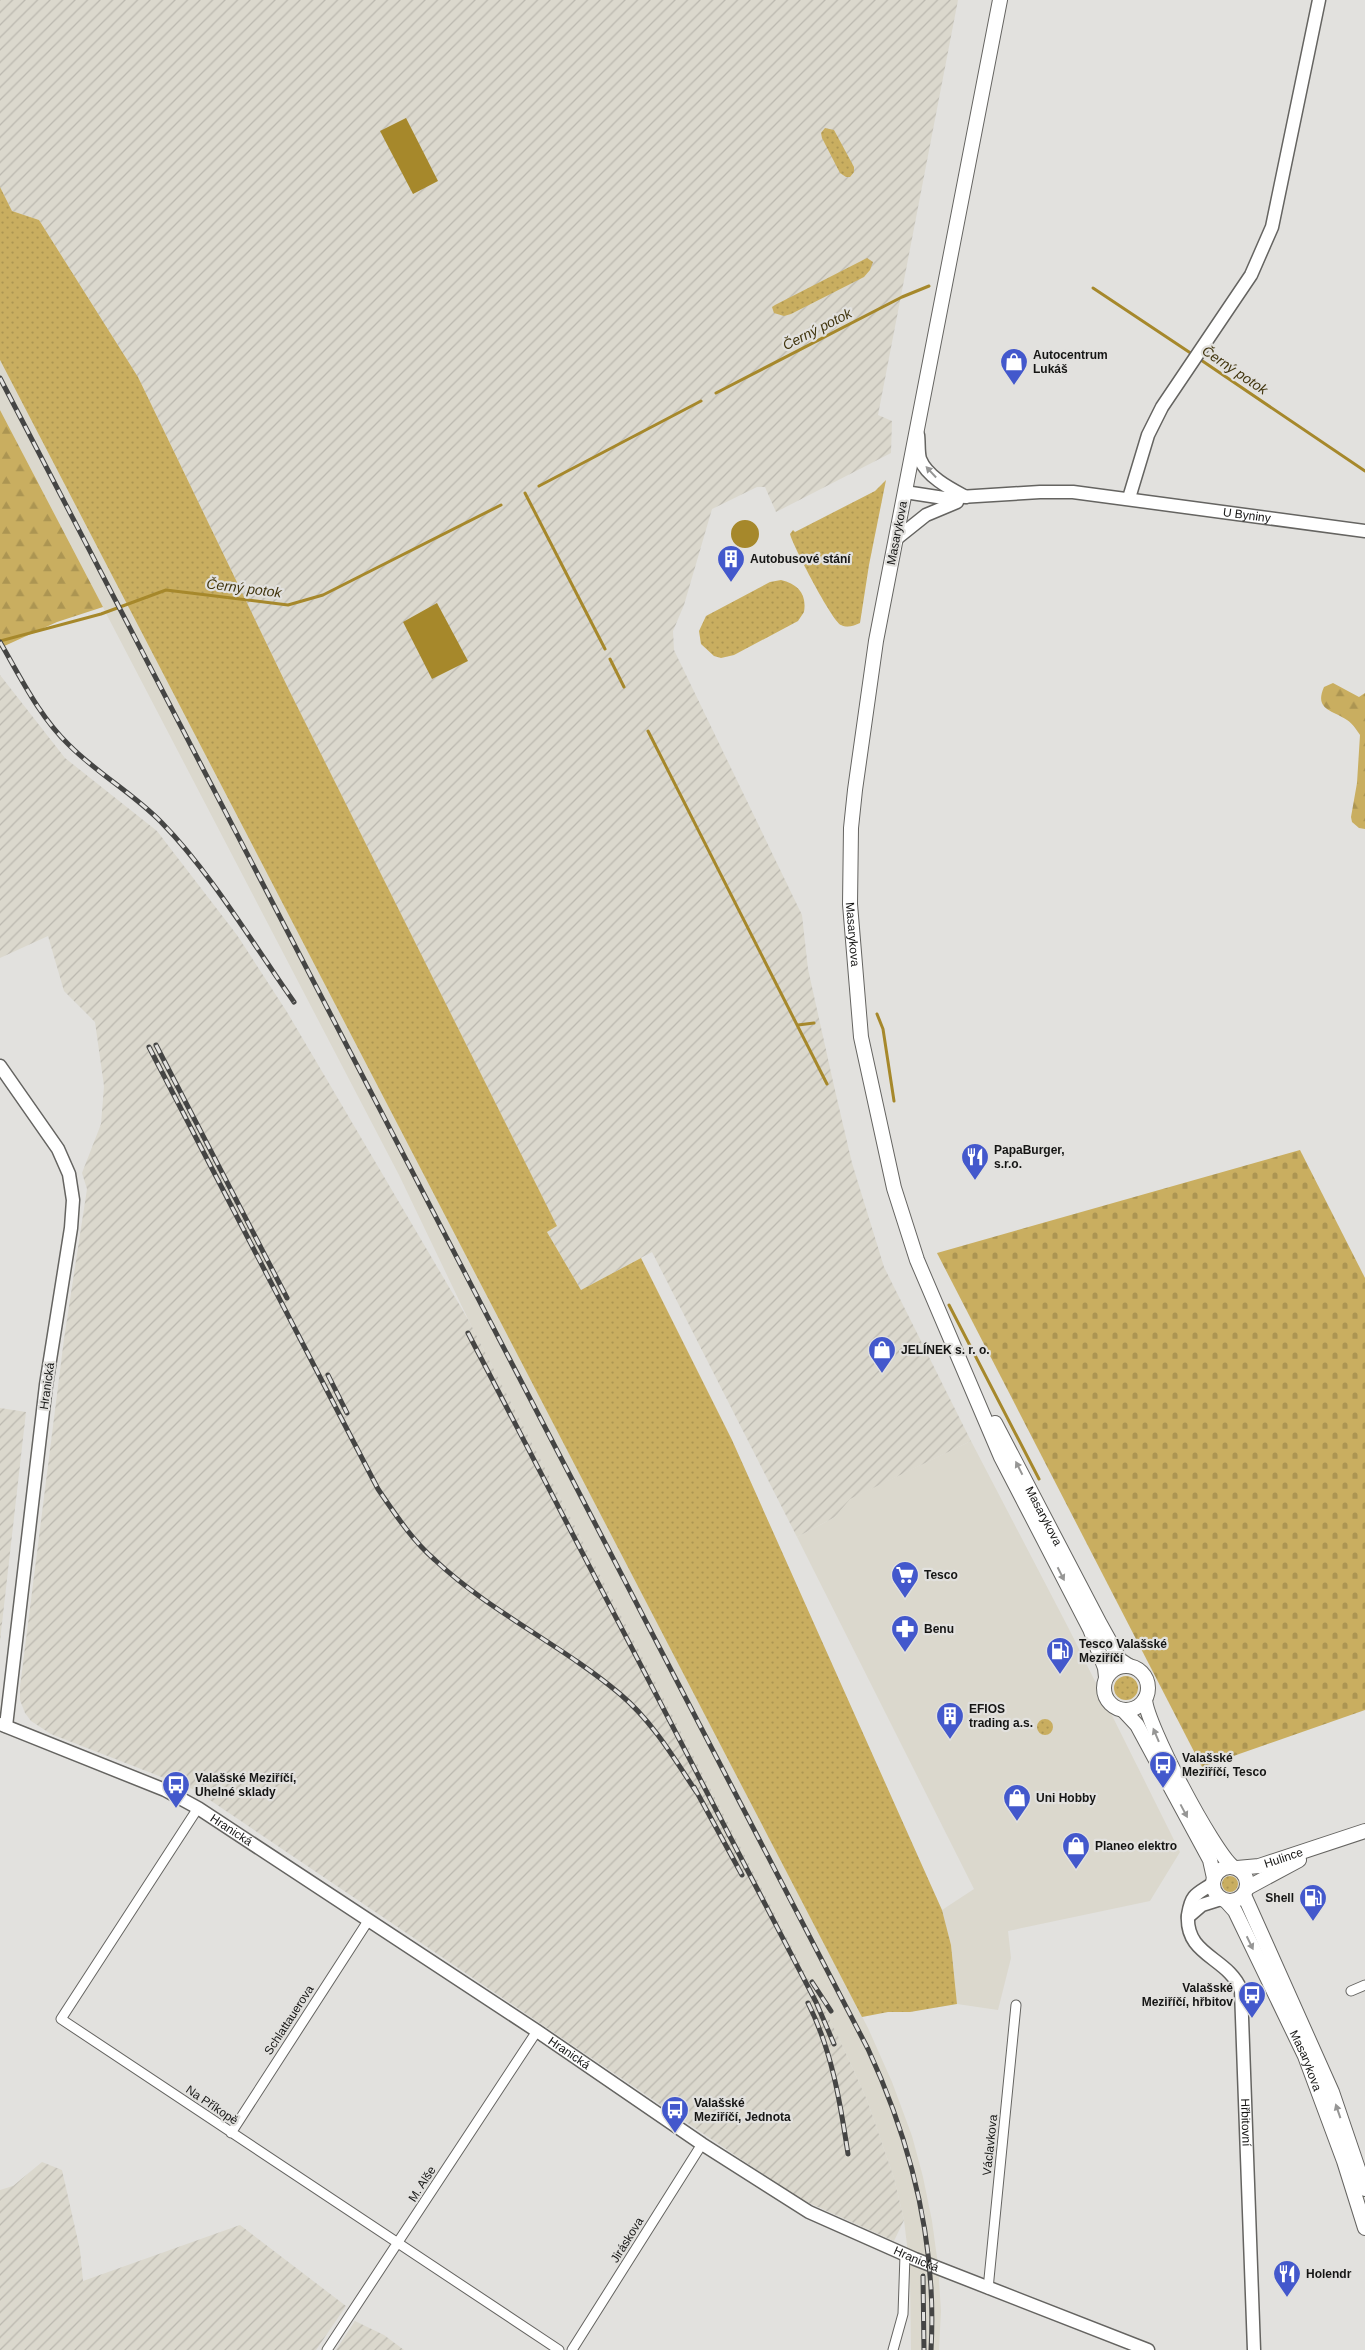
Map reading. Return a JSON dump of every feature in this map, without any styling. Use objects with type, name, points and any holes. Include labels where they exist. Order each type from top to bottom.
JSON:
[{"type":"main road","name":"Masarykova","points":[[1000,0],[876,641],[855,790],[850,866],[852,942],[861,1037],[894,1188],[917,1260],[1001,1457],[1090,1629],[1105,1668],[1106,1677],[1104,1685],[1106,1698],[1114,1707],[1123,1710],[1137,1725],[1210,1860],[1213,1880]]},
{"type":"main road","name":"Masarykova","points":[[962,1364],[1011,1452],[1120,1660],[1141,1671],[1146,1678],[1148,1691],[1145,1699],[1146,1708],[1159,1741],[1210,1837],[1224,1859],[1235,1868]]},
{"type":"main road","points":[[1106,1677],[1116,1668],[1129,1666]]},
{"type":"main road","points":[[1123,1710],[1136,1708],[1145,1699]]},
{"type":"main road","name":"Hulince","points":[[1235,1868],[1260,1866],[1365,1831]]},
{"type":"main road","name":"Hulince","points":[[1245,1891],[1328,1844]]},
{"type":"main road","points":[[1224,1868],[1235,1868],[1246,1876],[1245,1891],[1236,1901],[1224,1900],[1214,1892],[1213,1880],[1224,1868]]},
{"type":"main road","name":"Masarykova","points":[[1245,1891],[1328,2084],[1349,2159],[1365,2228]]},
{"type":"main road","name":"Masarykova","points":[[1224,1900],[1235,1911],[1305,2056],[1349,2159],[1365,2189]]},
{"type":"street","points":[[1129,498],[1148,435],[1162,407],[1251,275],[1272,227],[1319,0]]},
{"type":"street","points":[[918,430],[920,459],[948,488],[968,498]]},
{"type":"street","points":[[905,492],[944,498],[968,498]]},
{"type":"street","name":"U Byniny","points":[[968,498],[1040,492],[1074,492],[1365,531]]},
{"type":"street","points":[[896,539],[926,514],[968,498]]},
{"type":"street","name":"Hranická","points":[[0,1066],[58,1149],[69,1174],[73,1200],[71,1228],[46,1385],[3,1725],[165,1790],[198,1808],[537,2031],[702,2144],[809,2212],[905,2255],[988,2289],[1148,2350]]},
{"type":"street","name":"Na Příkopě","points":[[198,1808],[61,2019],[559,2350]]},
{"type":"street","points":[[1188,1917],[1194,1898],[1213,1880]]},
{"type":"street","points":[[1188,1917],[1202,1905],[1224,1900]]},
{"type":"street","name":"Hřbitovní","points":[[1188,1917],[1188,1930],[1193,1942],[1232,1974],[1240,1986],[1243,1998],[1254,2350]]},
{"type":"street","name":"Schlattauerova","points":[[231,2133],[368,1921]]},
{"type":"street","points":[[1351,1991],[1365,1985]]},
{"type":"street","name":"Václavkova","points":[[988,2289],[1016,2005]]},
{"type":"street","name":"M. Alše","points":[[327,2350],[537,2031]]},
{"type":"street","name":"Jiráskova","points":[[572,2350],[702,2144]]},
{"type":"street","points":[[894,2350],[903,2314],[905,2255]]},
{"type":"shaded area","points":[[0,0],[958,0],[878,415],[892,421],[891,453],[776,512],[765,487],[757,487],[712,509],[684,605],[673,631],[674,650],[802,915],[808,969],[834,1086],[852,1163],[884,1267],[971,1441],[850,1499],[835,1517],[797,1537],[652,1252],[581,1290],[547,1232],[557,1226],[289,690],[138,377],[39,220],[12,211],[0,187]]},
{"type":"shaded area","points":[[406,118],[438,181],[413,194],[380,131]]},
{"type":"shaded area","points":[[0,360],[868,2028],[892,2082],[912,2136],[923,2177],[938,2265],[941,2311],[939,2350],[911,2350],[910,2270],[904,2220],[894,2178],[867,2100],[838,2036],[469,1321],[399,1175],[0,410]]},
{"type":"shaded area","points":[[745,520],[755,524],[759,534],[755,544],[745,548],[735,544],[731,534],[735,524]]},
{"type":"shaded area","points":[[437,603],[468,661],[432,679],[403,622]]},
{"type":"shaded area","points":[[0,675],[65,758],[157,831],[237,935],[287,1012],[469,1321],[838,2036],[867,2100],[894,2178],[904,2220],[894,2241],[800,2199],[195,1790],[51,1734],[31,1721],[25,1713],[20,1700],[20,1687],[64,1339],[87,1189],[82,1173],[101,1124],[104,1086],[95,1022],[64,991],[48,936],[0,958]]},
{"type":"shaded area","points":[[0,1408],[26,1412],[0,1641]]},
{"type":"shaded area","points":[[971,1441],[1069,1629],[1180,1852],[1150,1901],[1008,1931],[1011,1958],[998,2010],[957,2004],[951,1945],[942,1910],[974,1889],[797,1537],[835,1517],[849,1499]]},
{"type":"shaded area","points":[[42,2162],[62,2170],[80,2250],[83,2281],[240,2225],[346,2306],[316,2350],[0,2350],[0,2190],[13,2186]]},
{"type":"shaded area","points":[[355,2321],[384,2335],[404,2350],[336,2350]]},
{"type":"green space","points":[[825,128],[834,130],[854,167],[854,172],[850,177],[840,173],[822,138],[821,133]]},
{"type":"green space","points":[[0,187],[12,211],[39,220],[138,377],[289,690],[557,1226],[547,1232],[581,1290],[641,1258],[732,1440],[942,1910],[951,1945],[957,2004],[910,2012],[888,2012],[862,2017],[0,360]]},
{"type":"green space","points":[[867,258],[873,262],[870,270],[864,277],[791,314],[784,316],[774,313],[772,307],[775,305]]},
{"type":"green space","points":[[0,410],[103,607],[57,622],[0,648]]},
{"type":"green space","points":[[886,480],[869,565],[860,623],[843,626],[836,620],[822,598],[790,534],[793,530],[795,532],[875,491]]},
{"type":"green space","points":[[781,580],[797,587],[803,595],[804,612],[798,621],[734,655],[721,658],[714,656],[701,644],[699,631],[706,616],[770,582]]},
{"type":"green space","points":[[1333,683],[1359,697],[1365,693],[1365,829],[1359,828],[1352,822],[1351,817],[1357,783],[1360,735],[1349,722],[1326,708],[1321,700],[1324,687]]},
{"type":"green space","points":[[1300,1150],[1365,1278],[1365,1710],[1202,1767],[937,1253]]},
{"type":"green space","points":[[1126,1676],[1135,1679],[1138,1688],[1135,1697],[1126,1700],[1117,1697],[1114,1688],[1117,1679]]},
{"type":"green space","points":[[1042,1719],[1048,1719],[1053,1724],[1051,1733],[1042,1735],[1037,1730],[1037,1724]]},
{"type":"green space","points":[[1227,1876],[1233,1876],[1238,1881],[1236,1890],[1227,1892],[1222,1887],[1222,1881]]},
{"type":"waterway","name":"Černý potok","points":[[716,393],[902,297],[929,286]]},
{"type":"waterway","name":"Černý potok","points":[[1093,288],[1192,354]]},
{"type":"waterway","name":"Černý potok","points":[[1198,358],[1365,471]]},
{"type":"waterway","name":"Černý potok","points":[[539,486],[701,401]]},
{"type":"waterway","points":[[525,493],[605,649]]},
{"type":"waterway","name":"Černý potok","points":[[0,641],[101,614],[166,590],[288,605],[323,595],[501,505]]},
{"type":"waterway","points":[[610,659],[624,687]]},
{"type":"waterway","points":[[648,731],[827,1084]]},
{"type":"waterway","points":[[877,1014],[883,1029],[894,1101]]},
{"type":"waterway","points":[[798,1025],[814,1023]]},
{"type":"waterway","points":[[949,1305],[1039,1479]]},
{"type":"railway","points":[[0,378],[868,2049],[897,2121],[909,2158],[918,2196],[930,2272],[931,2350]]},
{"type":"railway","points":[[0,642],[31,696],[58,734],[80,755],[140,803],[180,843],[214,886],[294,1002]]},
{"type":"railway","points":[[156,1045],[287,1298]]},
{"type":"railway","points":[[149,1047],[378,1489],[397,1517],[427,1552],[456,1579],[598,1676],[632,1705],[662,1740],[697,1793]]},
{"type":"railway","points":[[468,1333],[816,2002],[834,2044]]},
{"type":"railway","points":[[328,1375],[347,1413]]},
{"type":"railway","points":[[694,1787],[742,1875]]},
{"type":"railway","points":[[812,1982],[831,2011]]},
{"type":"railway","points":[[808,2003],[829,2058],[848,2154]]},
{"type":"railway","points":[[923,2276],[924,2350]]},
{"type":"place","name":"Autocentrum Lukáš","points":[[1014,386]]},
{"type":"place","name":"Autobusové stání","points":[[731,583]]},
{"type":"place","name":"PapaBurger, s.r.o.","points":[[975,1181]]},
{"type":"place","name":"JELÍNEK s. r. o.","points":[[882,1374]]},
{"type":"place","name":"Tesco","points":[[905,1599]]},
{"type":"place","name":"Benu","points":[[905,1653]]},
{"type":"place","name":"Tesco Valašské Meziříčí","points":[[1060,1675]]},
{"type":"place","name":"EFIOS trading a.s.","points":[[950,1740]]},
{"type":"place","name":"Valašské Meziříčí, Tesco","points":[[1163,1789]]},
{"type":"place","name":"Valašské Meziříčí, Uhelné sklady","points":[[176,1809]]},
{"type":"place","name":"Uni Hobby","points":[[1017,1822]]},
{"type":"place","name":"Planeo elektro","points":[[1076,1870]]},
{"type":"place","name":"Shell","points":[[1313,1922]]},
{"type":"place","name":"Valašské Meziříčí, hřbitov","points":[[1252,2019]]},
{"type":"place","name":"Valašské Meziříčí, Jednota","points":[[675,2134]]},
{"type":"place","name":"Holendr","points":[[1287,2298]]}]
